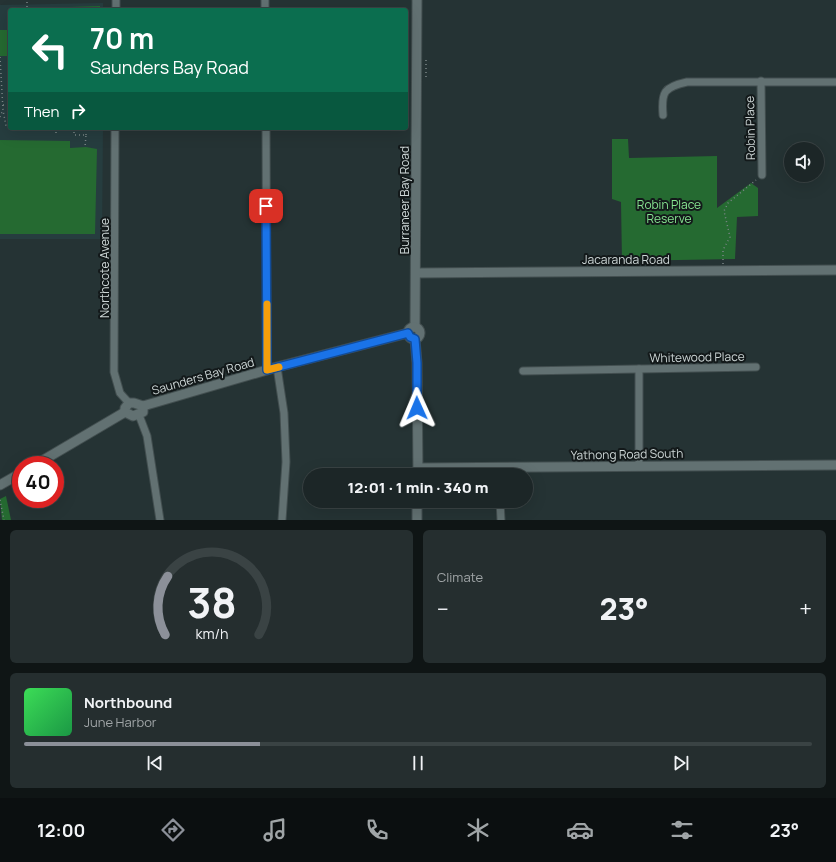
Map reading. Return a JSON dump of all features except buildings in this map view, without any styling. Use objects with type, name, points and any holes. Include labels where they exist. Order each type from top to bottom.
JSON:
[{"type":"street","name":"Burraneer Bay Road","points":[[417,0],[416,273],[413,333],[417,363],[418,468]]},
{"type":"street","name":"Robin Place","points":[[663,115],[662,98],[668,90],[677,84],[688,82],[761,81],[836,82]]},
{"type":"street","name":"Robin Place","points":[[761,81],[762,175]]},
{"type":"street","name":"Northcote Avenue","points":[[115,130],[114,372],[120,393],[127,408]]},
{"type":"street","points":[[266,130],[267,370]]},
{"type":"street","name":"Jacaranda Road","points":[[416,273],[836,270]]},
{"type":"street","name":"Saunders Bay Road","points":[[141,410],[277,367],[413,333]]},
{"type":"street","points":[[277,367],[284,413],[286,462],[282,520]]},
{"type":"street","name":"Whitewood Place","points":[[523,371],[756,368]]},
{"type":"street","name":"Whitewood Place","points":[[639,369],[639,466]]},
{"type":"street","points":[[50,456],[134,403],[141,410],[147,436],[160,520]]},
{"type":"street","points":[[127,408],[133,416],[141,410]]},
{"type":"street","name":"Yathong Road South","points":[[533,470],[639,466],[836,464]]},
{"type":"street","points":[[0,485],[12,478]]},
{"type":"street","points":[[417,520],[418,508]]},
{"type":"street","points":[[500,508],[500,520]]},
{"type":"path","points":[[27,2],[27,8]]},
{"type":"path","points":[[0,57],[3,110],[6,125],[8,124]]},
{"type":"path","points":[[426,60],[426,77]]},
{"type":"path","points":[[3,105],[8,105]]},
{"type":"path","points":[[0,117],[3,110]]},
{"type":"path","points":[[74,130],[74,135],[86,135]]},
{"type":"path","points":[[85,146],[86,130]]},
{"type":"path","points":[[723,270],[723,250],[730,237],[724,211],[728,204],[762,175]]},
{"type":"path","points":[[0,500],[4,520]]},
{"type":"shaded area","points":[[103,3],[103,8],[8,8],[8,130],[103,130],[102,239],[0,239],[0,5]]},
{"type":"green space","points":[[100,6],[100,8],[68,8]]},
{"type":"green space","points":[[0,30],[8,30],[8,56],[0,56]]},
{"type":"green space","name":"Robin Place Reserve","points":[[612,139],[628,139],[629,158],[717,156],[717,208],[751,183],[758,188],[758,216],[737,217],[735,259],[622,261],[621,202],[612,199]]},
{"type":"green space","points":[[0,140],[70,141],[70,148],[86,147],[97,149],[95,234],[0,234]]},
{"type":"green space","points":[[6,496],[11,520],[2,520],[0,499]]},
{"type":"slow traffic","points":[[267,304],[267,370],[279,367]]},
{"type":"route","points":[[266,206],[267,370],[408,333],[411,338],[415,339],[417,363],[417,408]]}]
